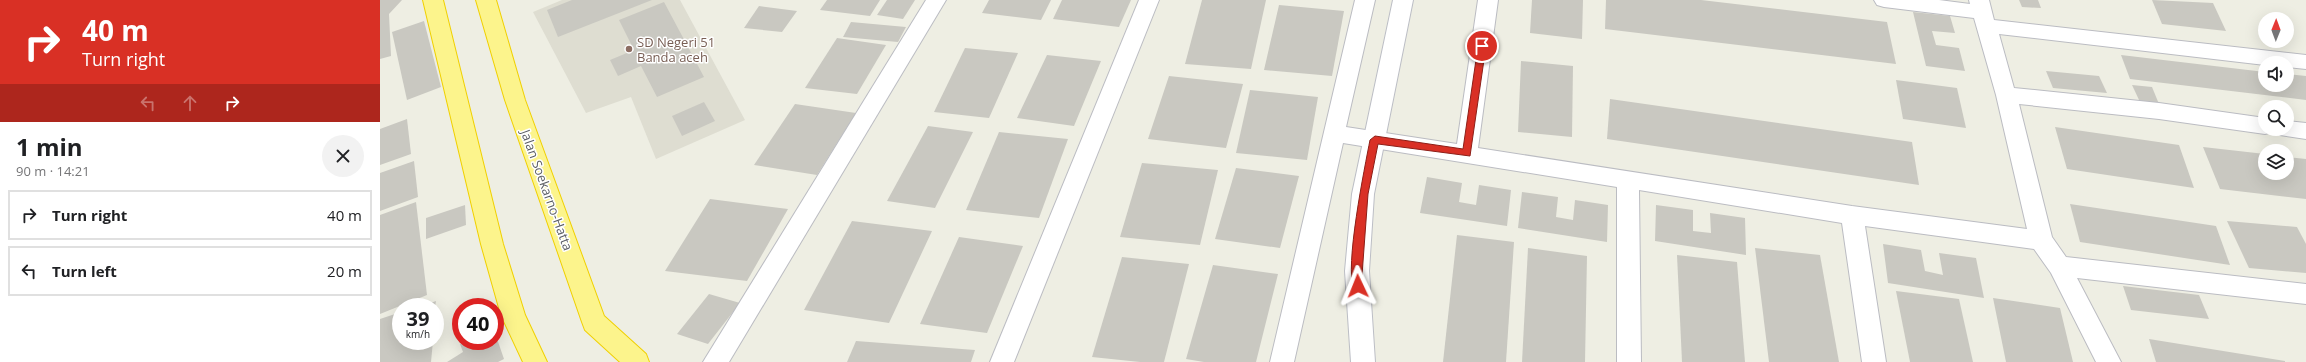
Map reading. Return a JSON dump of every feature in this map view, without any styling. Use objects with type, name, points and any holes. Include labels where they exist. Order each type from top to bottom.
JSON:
[{"type":"highway","points":[[433,0],[492,244],[513,315],[535,362]]},
{"type":"highway","name":"Jalan Soekarno-Hatta","points":[[486,0],[515,100],[594,322],[637,362]]},
{"type":"street","points":[[715,362],[936,0]]},
{"type":"street","points":[[1002,362],[1149,0]]},
{"type":"street","points":[[1282,362],[1365,0]]},
{"type":"street","points":[[1362,362],[1356,271],[1363,194],[1403,0]]},
{"type":"street","points":[[1467,153],[1488,0]]},
{"type":"street","points":[[1884,0],[1982,13],[2306,62]]},
{"type":"street","points":[[1982,13],[2006,95],[2040,240],[2059,266],[2109,362]]},
{"type":"street","points":[[2006,95],[2159,111],[2258,125]]},
{"type":"street","points":[[2294,130],[2306,131]]},
{"type":"street","points":[[1334,133],[1467,153],[1628,181],[1852,215],[2040,240]]},
{"type":"street","points":[[1628,181],[1629,362]]},
{"type":"street","points":[[1852,215],[1874,362]]},
{"type":"street","points":[[2059,266],[2306,294]]},
{"type":"shaded area","name":"SD Negeri 51 Banda aceh","points":[[562,0],[680,0],[745,120],[656,159],[631,97],[586,113],[533,12]]},
{"type":"building","points":[[380,0],[402,0],[389,14],[391,56],[380,59]]},
{"type":"building","points":[[572,0],[652,0],[558,37],[547,10]]},
{"type":"building","points":[[827,0],[880,0],[870,16],[820,10]]},
{"type":"building","points":[[887,0],[915,0],[903,19],[877,15]]},
{"type":"building","points":[[989,0],[1051,0],[1041,20],[982,13]]},
{"type":"building","points":[[1062,0],[1131,0],[1119,27],[1053,19]]},
{"type":"building","points":[[1202,0],[1266,0],[1251,69],[1185,64]]},
{"type":"building","points":[[1532,0],[1583,0],[1582,39],[1530,33]]},
{"type":"building","points":[[1606,0],[1701,0],[1887,22],[1896,64],[1605,29]]},
{"type":"building","points":[[2019,0],[2038,0],[2041,8],[2022,7]]},
{"type":"building","points":[[2152,0],[2213,3],[2226,31],[2162,24]]},
{"type":"building","points":[[664,2],[704,77],[657,97],[641,66],[618,76],[610,60],[634,50],[619,20]]},
{"type":"building","points":[[1279,5],[1344,11],[1332,76],[1264,70]]},
{"type":"building","points":[[759,6],[797,11],[782,32],[744,28]]},
{"type":"building","points":[[1913,12],[1950,16],[1955,33],[1932,31],[1936,45],[1959,48],[1965,71],[1926,66]]},
{"type":"building","points":[[424,21],[441,87],[407,100],[392,32]]},
{"type":"building","points":[[851,22],[906,27],[898,42],[843,37]]},
{"type":"building","points":[[837,38],[886,45],[857,94],[805,88]]},
{"type":"building","points":[[965,48],[1018,53],[989,118],[934,112]]},
{"type":"building","points":[[1047,55],[1101,61],[1074,126],[1017,118]]},
{"type":"building","points":[[2121,55],[2258,71],[2258,92],[2294,92],[2294,75],[2306,76],[2306,100],[2130,79]]},
{"type":"building","points":[[1521,61],[1573,66],[1572,137],[1518,132]]},
{"type":"building","points":[[2046,71],[2099,76],[2107,93],[2053,88]]},
{"type":"building","points":[[1169,76],[1243,84],[1226,148],[1148,139]]},
{"type":"building","points":[[1896,80],[1957,88],[1966,128],[1903,119]]},
{"type":"building","points":[[2132,85],[2152,87],[2159,104],[2140,102]]},
{"type":"building","points":[[1250,90],[1318,97],[1307,160],[1236,153]]},
{"type":"building","points":[[1610,99],[1912,142],[1919,185],[1607,139]]},
{"type":"building","points":[[704,102],[715,121],[682,136],[672,116]]},
{"type":"building","points":[[795,104],[856,113],[817,175],[754,165]]},
{"type":"building","points":[[407,119],[411,154],[380,165],[380,129]]},
{"type":"building","points":[[928,126],[973,132],[935,208],[887,201]]},
{"type":"building","points":[[2055,127],[2179,145],[2194,188],[2067,169]]},
{"type":"building","points":[[999,132],[1068,139],[1039,218],[966,210]]},
{"type":"building","points":[[2203,147],[2258,153],[2258,180],[2294,180],[2294,158],[2306,159],[2306,199],[2220,189]]},
{"type":"building","points":[[414,161],[418,197],[380,211],[380,173]]},
{"type":"building","points":[[1142,163],[1218,170],[1200,245],[1120,237]]},
{"type":"building","points":[[1236,168],[1299,176],[1280,248],[1215,239]]},
{"type":"building","points":[[1427,177],[1462,183],[1459,202],[1476,205],[1479,185],[1511,190],[1507,226],[1420,213]]},
{"type":"building","points":[[1522,192],[1558,197],[1556,217],[1573,220],[1575,200],[1608,205],[1607,242],[1518,228]]},
{"type":"building","points":[[710,199],[788,209],[747,281],[665,271]]},
{"type":"building","points":[[416,202],[427,295],[420,298],[392,298],[392,309],[380,314],[380,215]]},
{"type":"building","points":[[2070,204],[2216,226],[2230,265],[2080,242]]},
{"type":"building","points":[[465,205],[466,225],[426,239],[426,218]]},
{"type":"building","points":[[1656,205],[1693,210],[1693,231],[1711,233],[1710,213],[1745,218],[1746,255],[1655,241]]},
{"type":"building","points":[[852,221],[932,231],[889,323],[804,310]]},
{"type":"building","points":[[2227,221],[2297,227],[2306,244],[2306,273],[2249,268]]},
{"type":"building","points":[[1457,235],[1514,242],[1506,362],[1443,362]]},
{"type":"building","points":[[959,237],[1023,246],[987,333],[920,324]]},
{"type":"building","points":[[1883,244],[1921,250],[1925,271],[1943,275],[1939,253],[1976,258],[1984,298],[1888,283]]},
{"type":"building","points":[[1528,248],[1587,256],[1585,362],[1522,362]]},
{"type":"building","points":[[1755,248],[1820,255],[1839,362],[1769,362]]},
{"type":"building","points":[[1677,255],[1737,262],[1745,362],[1682,362]]},
{"type":"building","points":[[1122,257],[1189,264],[1164,362],[1140,362],[1092,357]]},
{"type":"building","points":[[1213,265],[1278,274],[1256,362],[1204,362],[1186,359]]},
{"type":"building","points":[[2123,286],[2199,295],[2209,319],[2131,310]]},
{"type":"building","points":[[1896,291],[1959,299],[1973,362],[1910,362]]},
{"type":"building","points":[[709,294],[740,303],[708,344],[677,334]]},
{"type":"building","points":[[1993,298],[2060,308],[2073,362],[2006,362]]},
{"type":"building","points":[[392,315],[392,350],[432,350],[431,362],[380,362],[380,319]]},
{"type":"building","points":[[2149,339],[2285,361],[2285,362],[2156,362]]},
{"type":"building","points":[[856,341],[975,350],[971,362],[847,362]]},
{"type":"building","points":[[462,350],[501,350],[504,359],[498,362],[447,362],[463,352]]},
{"type":"place","name":"SD Negeri 51 Banda aceh","points":[[629,49]]},
{"type":"route","points":[[1358,286],[1356,271],[1363,194],[1375,140],[1467,153],[1482,46]]}]
